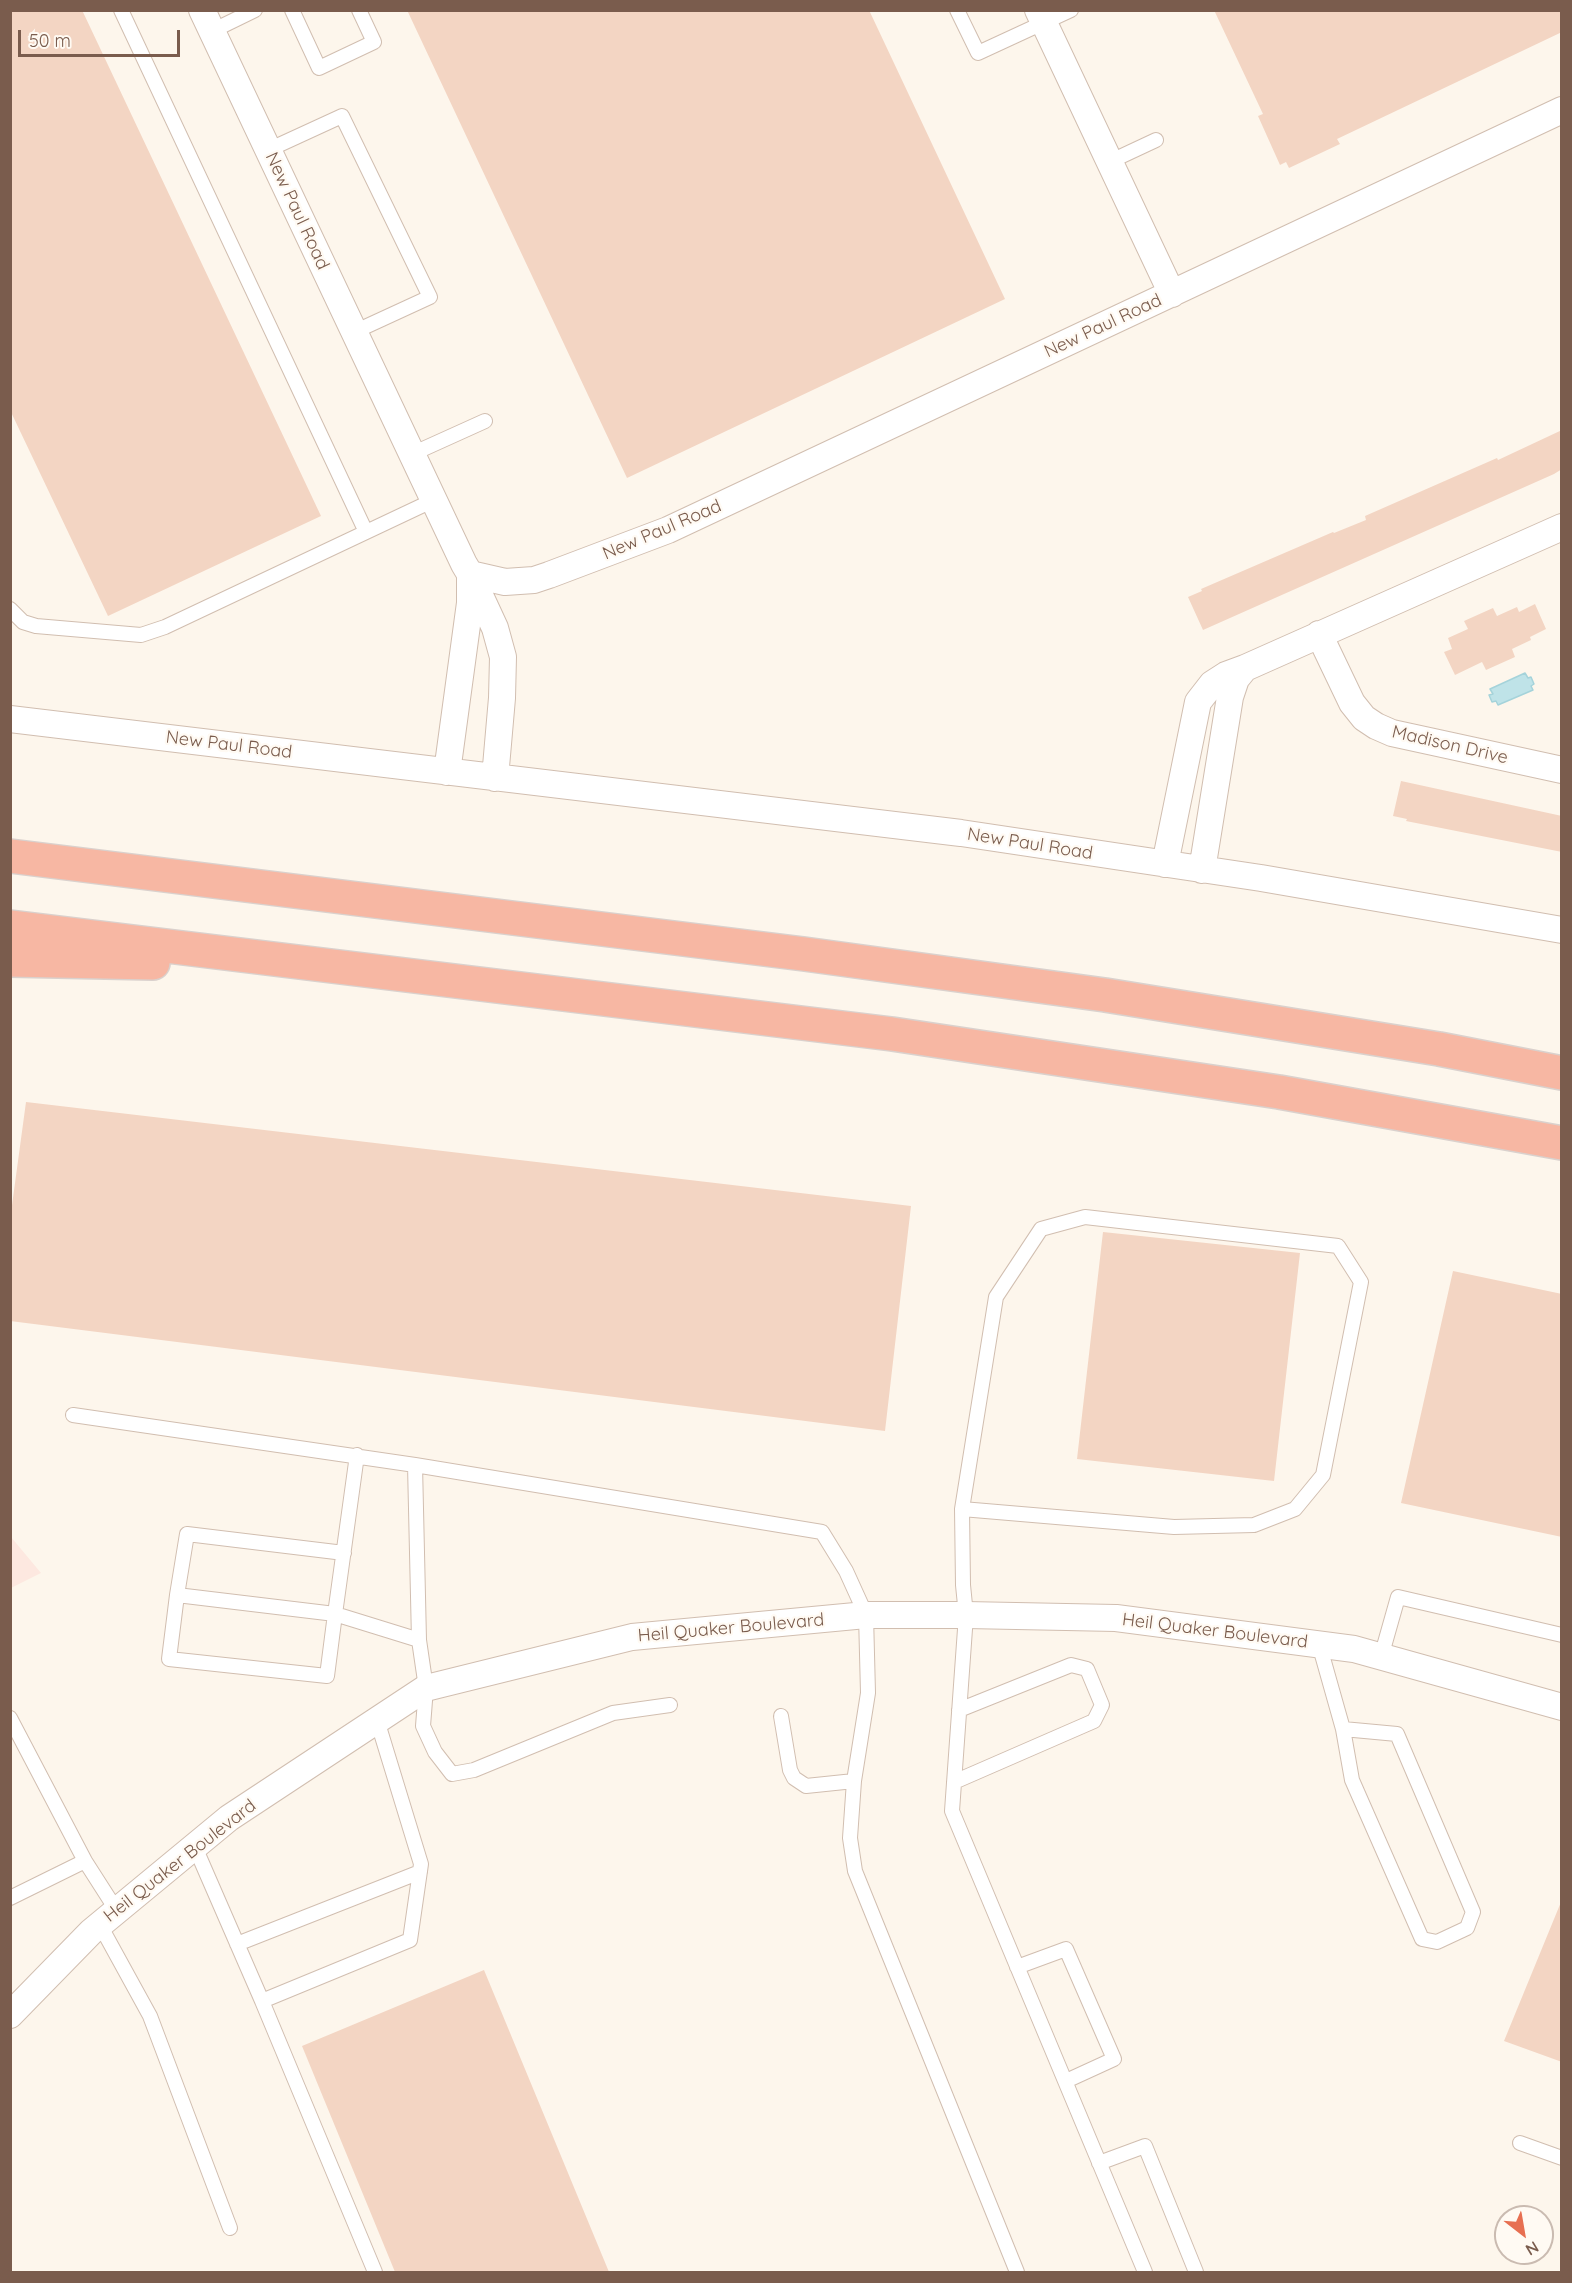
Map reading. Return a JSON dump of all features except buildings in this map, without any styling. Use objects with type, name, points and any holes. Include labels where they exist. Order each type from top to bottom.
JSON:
[{"type":"highway","points":[[10,856],[792,953],[1105,995],[1439,1049],[1562,1073]]},
{"type":"highway","points":[[10,927],[904,1036],[1279,1092],[1562,1143]]},
{"type":"highway","points":[[10,960],[350,968]]},
{"type":"street","name":"New Paul Road","points":[[1041,17],[1172,294]]},
{"type":"street","name":"New Paul Road","points":[[207,21],[495,627],[503,657],[495,778]]},
{"type":"street","name":"New Paul Road","points":[[470,574],[505,582],[534,580],[648,538],[1562,110]]},
{"type":"street","points":[[1165,864],[1194,712],[1202,694],[1217,680],[1562,527]]},
{"type":"street","name":"New Paul Road","points":[[447,772],[470,603],[470,574]]},
{"type":"street","name":"Madison Drive","points":[[1319,634],[1352,703],[1364,718],[1376,726],[1392,733],[1562,770]]},
{"type":"street","points":[[1202,870],[1230,697],[1236,679],[1245,668]]},
{"type":"street","name":"New Paul Road","points":[[10,719],[950,832],[1398,900],[1562,930]]},
{"type":"street","points":[[1183,771],[1216,776]]},
{"type":"street","name":"Heil Quaker Boulevard","points":[[13,2003],[108,1918],[229,1818],[426,1688],[632,1636],[866,1615],[1116,1618],[1354,1649],[1562,1707]]},
{"type":"lane","points":[[121,10],[366,532]]},
{"type":"lane","points":[[207,21],[255,10]]},
{"type":"lane","points":[[292,10],[319,68],[374,42],[359,10]]},
{"type":"lane","points":[[957,10],[978,53],[1041,17],[1071,10]]},
{"type":"lane","points":[[268,150],[342,116],[430,297],[354,332]]},
{"type":"lane","points":[[1109,162],[1156,140]]},
{"type":"lane","points":[[412,454],[485,421]]},
{"type":"lane","points":[[10,609],[23,622],[36,626],[129,636],[141,635],[165,627],[434,500]]},
{"type":"lane","points":[[962,1509],[1174,1527],[1254,1525],[1295,1509],[1323,1474],[1361,1282],[1338,1246],[1085,1216],[1041,1229],[996,1297],[962,1509],[963,1585],[966,1615],[952,1810],[1145,2272]]},
{"type":"lane","points":[[73,1415],[357,1455],[822,1532],[846,1571],[866,1615],[868,1693],[854,1781],[850,1838],[855,1871],[1017,2272]]},
{"type":"lane","points":[[344,1553],[187,1534],[169,1659],[327,1676],[335,1614],[344,1553],[357,1455]]},
{"type":"lane","points":[[416,1465],[419,1640],[426,1688],[423,1726],[435,1752],[452,1774],[474,1770],[613,1713],[670,1705]]},
{"type":"lane","points":[[177,1595],[335,1614],[419,1640]]},
{"type":"lane","points":[[1381,1657],[1398,1596],[1562,1635]]},
{"type":"lane","points":[[1319,1644],[1343,1730],[1352,1780],[1422,1939],[1437,1942],[1467,1928],[1473,1912],[1397,1734],[1343,1730]]},
{"type":"lane","points":[[954,1782],[1094,1721],[1102,1705],[1087,1669],[1071,1665],[959,1710]]},
{"type":"lane","points":[[781,1716],[790,1770],[794,1778],[806,1786],[854,1781]]},
{"type":"lane","points":[[10,1718],[85,1861],[150,2016],[231,2228]]},
{"type":"lane","points":[[262,2001],[410,1941],[421,1864],[377,1720]]},
{"type":"lane","points":[[195,1846],[375,2272]]},
{"type":"lane","points":[[10,1898],[85,1861]]},
{"type":"lane","points":[[237,1944],[420,1872]]},
{"type":"lane","points":[[1017,1967],[1066,1949],[1110,2049],[1114,2060],[1066,2081]]},
{"type":"lane","points":[[1520,2143],[1562,2158]]},
{"type":"lane","points":[[1099,2163],[1145,2146],[1196,2272]]},
{"type":"shaded area","points":[[11,1537],[41,1573],[10,1588]]},
{"type":"water","points":[[1525,673],[1528,678],[1531,677],[1534,684],[1531,686],[1533,690],[1498,705],[1496,701],[1492,702],[1489,695],[1493,694],[1490,689]]}]
